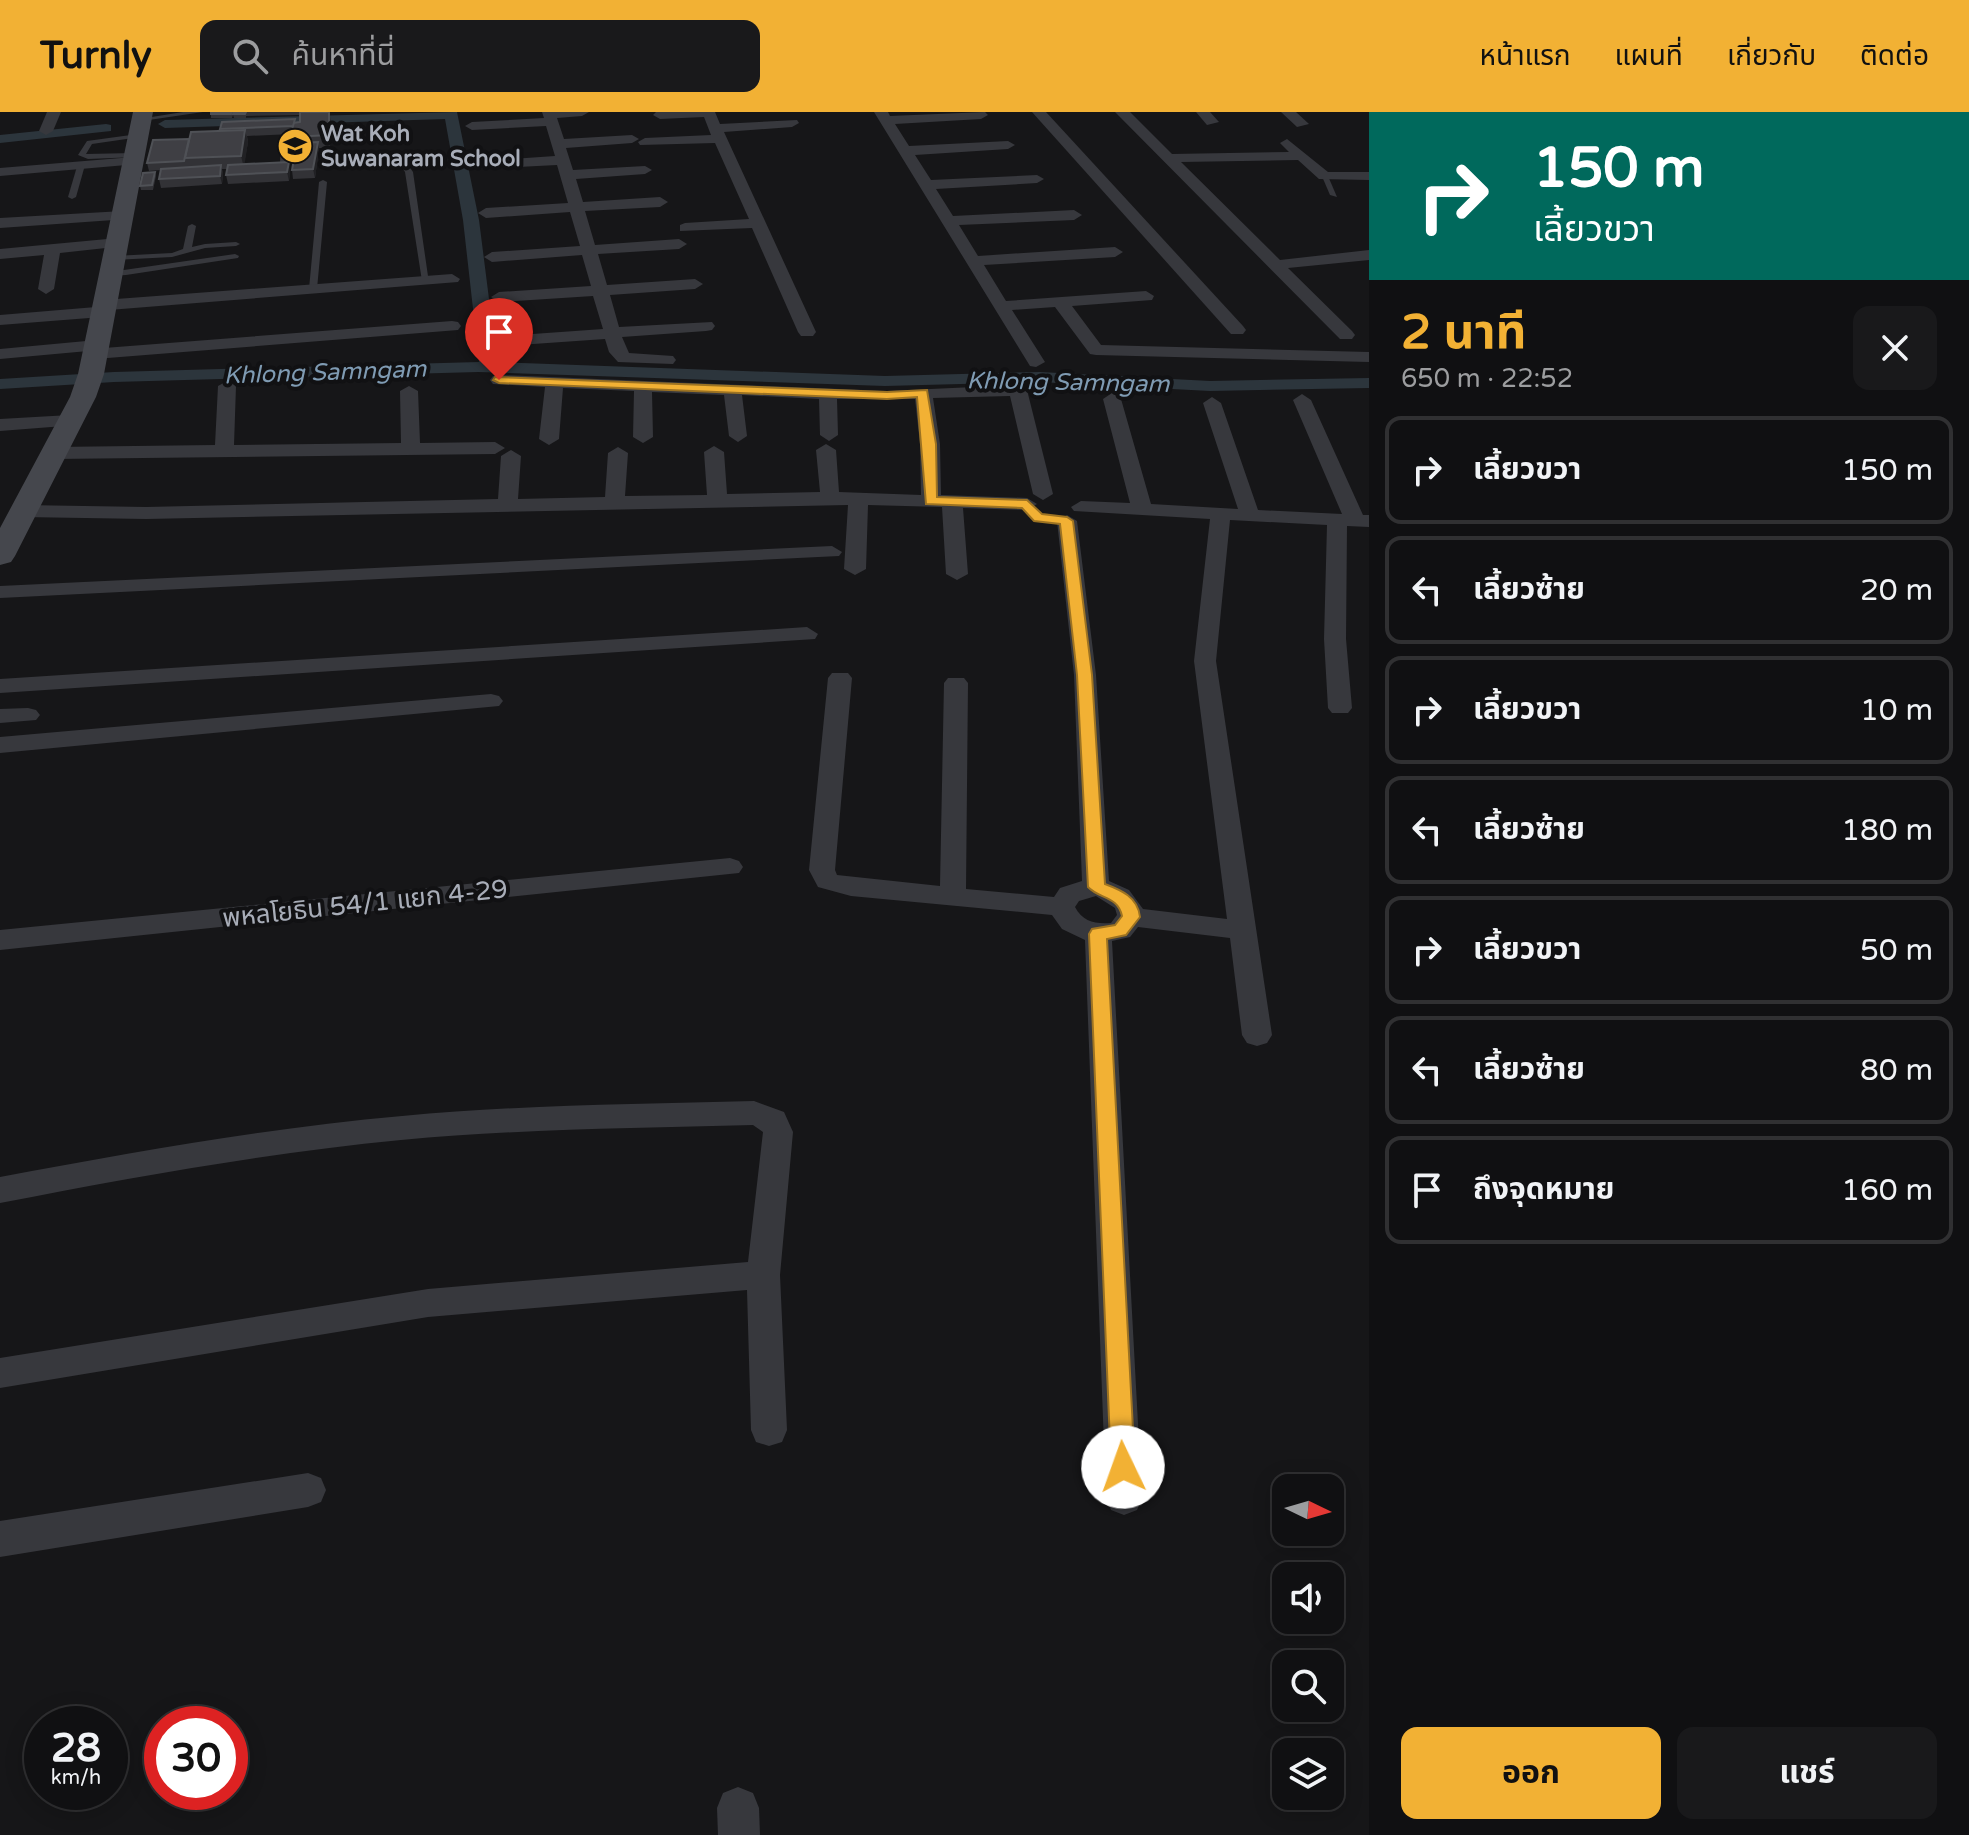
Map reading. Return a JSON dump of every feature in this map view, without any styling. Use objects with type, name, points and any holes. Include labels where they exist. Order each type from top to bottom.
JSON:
[{"type":"street","points":[[46,131],[54,112]]},
{"type":"street","points":[[472,126],[582,112]]},
{"type":"street","points":[[1039,112],[1237,330]]},
{"type":"street","points":[[1122,112],[1346,335]]},
{"type":"street","points":[[1288,112],[1302,124]]},
{"type":"street","points":[[660,115],[713,123],[792,123]]},
{"type":"street","points":[[883,116],[981,115]]},
{"type":"street","points":[[550,116],[557,152],[618,352],[624,358],[667,360]]},
{"type":"street","points":[[883,116],[1036,362]]},
{"type":"street","points":[[480,165],[639,141],[713,123]]},
{"type":"street","points":[[713,123],[807,332]]},
{"type":"street","points":[[1281,137],[1324,176],[1369,176]]},
{"type":"street","points":[[905,151],[1008,145]]},
{"type":"street","points":[[1,176],[81,165],[139,147]]},
{"type":"street","points":[[2,549],[54,453],[87,378],[139,147]]},
{"type":"street","points":[[557,152],[645,170]]},
{"type":"street","points":[[1169,158],[1302,156]]},
{"type":"street","points":[[926,185],[1037,179]]},
{"type":"street","points":[[486,213],[660,202]]},
{"type":"street","points":[[948,221],[1074,215]]},
{"type":"street","points":[[0,223],[123,216]]},
{"type":"street","points":[[492,257],[589,250],[759,223]]},
{"type":"street","points":[[0,254],[53,250],[114,258]]},
{"type":"street","points":[[46,289],[53,250]]},
{"type":"street","points":[[972,261],[1115,252]]},
{"type":"street","points":[[1276,265],[1367,257]]},
{"type":"street","points":[[0,320],[103,308],[452,279]]},
{"type":"street","points":[[499,297],[695,284]]},
{"type":"street","points":[[1000,306],[1146,296]]},
{"type":"street","points":[[1060,302],[1091,347],[1106,352],[1369,357]]},
{"type":"street","points":[[0,425],[87,378],[452,326]]},
{"type":"street","points":[[505,341],[706,326]]},
{"type":"street","points":[[0,354],[87,378]]},
{"type":"street","points":[[499,380],[887,396],[1018,390],[1052,511],[1085,675],[1096,887]]},
{"type":"street","points":[[549,439],[555,382]]},
{"type":"street","points":[[643,385],[643,437]]},
{"type":"street","points":[[224,451],[227,386]]},
{"type":"street","points":[[732,389],[738,436]]},
{"type":"street","points":[[409,391],[411,448]]},
{"type":"street","points":[[923,393],[930,444],[957,574]]},
{"type":"street","points":[[828,394],[830,498]]},
{"type":"street","points":[[1112,399],[1142,510]]},
{"type":"street","points":[[1302,400],[1354,520],[1338,588],[1335,639],[1340,708]]},
{"type":"street","points":[[1212,403],[1250,515]]},
{"type":"street","points":[[54,453],[411,448],[503,452],[508,506]]},
{"type":"street","points":[[714,452],[717,501]]},
{"type":"street","points":[[615,502],[618,453]]},
{"type":"street","points":[[23,511],[146,513],[858,498],[1052,511],[1142,510],[1354,520]]},
{"type":"street","points":[[855,569],[858,498]]},
{"type":"street","points":[[1221,513],[1205,661],[1257,1035]]},
{"type":"street","points":[[0,592],[832,552]]},
{"type":"street","points":[[0,686],[807,634]]},
{"type":"street","points":[[840,678],[822,870],[827,881],[851,887],[1062,907]]},
{"type":"street","points":[[953,896],[956,683]]},
{"type":"street","points":[[0,745],[491,701]]},
{"type":"street","points":[[0,716],[28,715]]},
{"type":"street","name":"พหลโยธิน 54/1 แยก 4-29","points":[[0,940],[730,867]]},
{"type":"street","points":[[1062,907],[1069,894],[1096,887],[1126,901],[1131,917]]},
{"type":"street","points":[[1062,907],[1069,921],[1098,934],[1120,930],[1131,917]]},
{"type":"street","points":[[1131,917],[1241,930]]},
{"type":"street","points":[[1098,934],[1124,1498]]},
{"type":"street","points":[[0,1190],[157,1159],[355,1132],[582,1118],[754,1113],[773,1120],[778,1132],[763,1275],[769,1430]]},
{"type":"street","points":[[0,1373],[428,1303],[763,1275]]},
{"type":"street","points":[[0,1539],[308,1490]]},
{"type":"lane","points":[[139,147],[89,142],[82,155],[88,157],[139,147],[200,112]]},
{"type":"lane","points":[[266,169],[282,166],[285,144]]},
{"type":"lane","points":[[72,197],[81,165]]},
{"type":"lane","points":[[396,166],[405,167],[409,172],[426,281]]},
{"type":"lane","points":[[1324,176],[1334,195]]},
{"type":"lane","points":[[313,289],[323,182]]},
{"type":"lane","points":[[187,251],[192,226]]},
{"type":"lane","points":[[114,258],[172,255],[236,244]]},
{"type":"lane","points":[[114,258],[140,271],[193,259],[235,256]]},
{"type":"building","points":[[211,112],[232,112],[211,114]]},
{"type":"building","points":[[300,112],[329,112],[329,135],[292,137],[293,123],[300,122]]},
{"type":"building","points":[[295,119],[293,126],[220,129],[222,122]]},
{"type":"building","points":[[245,130],[241,156],[185,158],[191,132]]},
{"type":"building","points":[[189,139],[184,161],[147,163],[153,140]]},
{"type":"building","points":[[318,142],[313,169],[292,170],[297,143]]},
{"type":"building","points":[[289,162],[287,172],[226,175],[228,165]]},
{"type":"building","points":[[221,165],[220,176],[159,179],[161,169]]},
{"type":"building","points":[[155,172],[152,185],[140,186],[143,173]]},
{"type":"waterway","points":[[450,112],[471,220],[489,367]]},
{"type":"waterway","points":[[165,124],[450,115]]},
{"type":"waterway","points":[[0,139],[106,128]]},
{"type":"waterway","name":"Khlong Samngam","points":[[0,384],[114,377],[478,367],[885,381],[1040,377],[1210,386],[1369,383]]},
{"type":"place","name":"Wat Koh Suwanaram School","points":[[295,146]]},
{"type":"route","points":[[499,380],[887,396],[923,393],[930,444],[931,501],[1027,504],[1039,518],[1067,521],[1085,675],[1096,887],[1126,901],[1131,917],[1120,930],[1098,934],[1123,1467]]}]
